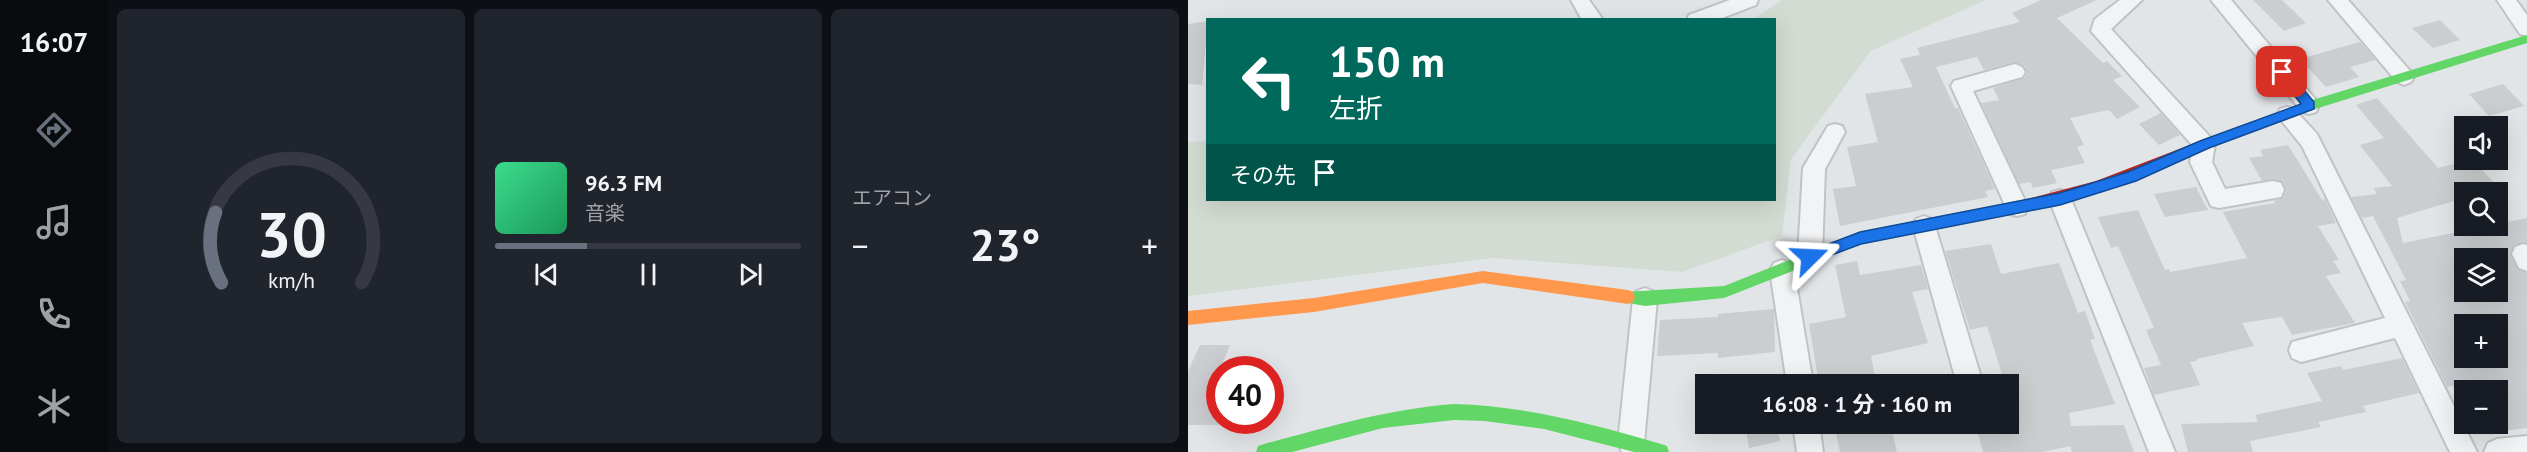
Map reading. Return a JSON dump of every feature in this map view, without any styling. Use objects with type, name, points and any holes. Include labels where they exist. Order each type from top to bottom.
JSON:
[{"type":"street","points":[[1580,0],[1584,10],[1592,18]]},
{"type":"street","points":[[1701,18],[1749,0]]},
{"type":"street","points":[[2133,0],[2102,24],[2101,32],[2204,144]]},
{"type":"street","points":[[2220,0],[2309,106]]},
{"type":"street","points":[[2337,0],[2404,77]]},
{"type":"street","points":[[1188,318],[1314,305],[1483,277],[1645,299],[1724,292],[1860,238],[2060,199],[2131,177],[2204,144],[2309,106],[2527,39]]},
{"type":"street","points":[[2015,72],[1961,86],[2017,207]]},
{"type":"street","points":[[2287,115],[2310,140],[2464,452]]},
{"type":"street","points":[[1810,257],[1814,168],[1835,132]]},
{"type":"street","points":[[2204,144],[2201,162],[2219,199],[2273,190]]},
{"type":"street","points":[[2060,199],[2162,452]]},
{"type":"street","points":[[1924,226],[1967,374]]},
{"type":"street","points":[[1782,270],[1798,374]]},
{"type":"street","points":[[1631,443],[1645,299]]},
{"type":"street","points":[[2301,350],[2403,325]]},
{"type":"street","points":[[1264,452],[1383,422],[1446,412],[1533,420],[1661,452]]},
{"type":"street","points":[[1808,434],[1810,452]]},
{"type":"street","points":[[2498,452],[2527,449]]},
{"type":"shaded area","points":[[1782,0],[1986,0],[1871,51],[1791,159],[1782,236],[1682,272],[1493,258],[1188,296],[1188,142],[1206,141],[1206,201],[1776,201],[1776,18],[1755,18]]},
{"type":"building","points":[[2041,0],[2097,0],[2057,18],[2103,63],[2107,61],[2122,76],[2113,80],[2140,107],[2117,119],[2109,110],[2070,118],[2084,145],[2077,147],[2085,163],[2051,170],[2057,183],[2033,188],[2030,182],[2019,184],[1981,103],[1999,100],[1993,88],[2024,78],[2027,73],[2024,66],[2014,62],[1984,70],[1977,57],[1936,67],[1955,108],[1958,108],[1995,189],[1985,191],[1988,197],[1840,226],[1833,189],[1856,186],[1847,147],[1878,142],[1865,94],[1913,87],[1900,59],[1920,55],[1917,48],[2020,22],[2012,13]]},
{"type":"building","points":[[2253,0],[2282,0],[2306,23],[2284,31]]},
{"type":"building","points":[[2440,20],[2460,40],[2433,48],[2412,28]]},
{"type":"building","points":[[1206,21],[1202,85],[1188,84],[1188,24]]},
{"type":"building","points":[[2360,42],[2376,60],[2350,67],[2359,77],[2326,87],[2300,59]]},
{"type":"building","points":[[2503,84],[2524,106],[2489,116],[2469,94]]},
{"type":"building","points":[[2377,98],[2438,168],[2454,164],[2454,170],[2482,170],[2493,182],[2454,182],[2454,201],[2397,218],[2403,243],[2454,233],[2454,236],[2508,236],[2508,222],[2527,218],[2527,243],[2514,245],[2510,253],[2517,269],[2527,273],[2527,428],[2508,430],[2508,380],[2454,380],[2454,388],[2453,386],[2447,387],[2405,302],[2410,301],[2400,281],[2406,280],[2373,216],[2362,218],[2351,197],[2377,194],[2374,188],[2392,186],[2360,145],[2384,138],[2356,105]]},
{"type":"building","points":[[2161,113],[2180,135],[2159,145],[2139,124]]},
{"type":"building","points":[[2288,145],[2322,200],[2325,199],[2336,223],[2318,226],[2339,260],[2333,261],[2341,273],[2326,276],[2355,323],[2292,335],[2282,317],[2242,323],[2254,346],[2190,362],[2200,385],[2154,395],[2144,368],[2161,365],[2146,330],[2154,328],[2118,246],[2111,248],[2098,217],[2138,210],[2165,270],[2169,269],[2170,272],[2247,258],[2223,212],[2275,203],[2274,201],[2283,198],[2286,191],[2283,182],[2274,179],[2262,181],[2249,158],[2263,156],[2260,150]]},
{"type":"building","points":[[2196,187],[2208,210],[2165,217],[2154,194]]},
{"type":"building","points":[[1991,244],[2001,274],[2059,263],[2078,313],[2085,311],[2095,339],[2090,340],[2115,404],[2069,413],[2071,426],[2124,425],[2134,452],[2072,452],[2070,446],[2042,452],[1983,452],[1978,434],[2019,434],[2019,374],[2002,374],[1987,326],[1970,330],[1945,251]]},
{"type":"building","points":[[1857,261],[1860,275],[1921,265],[1928,289],[1912,292],[1928,343],[1871,356],[1874,374],[1817,374],[1809,324],[1846,317],[1835,265]]},
{"type":"building","points":[[1774,309],[1775,352],[1718,358],[1718,353],[1657,356],[1660,320],[1718,317],[1718,314]]},
{"type":"building","points":[[1200,345],[1230,345],[1225,356],[1206,356],[1206,425],[1188,425],[1188,371]]},
{"type":"building","points":[[2402,358],[2419,393],[2363,406],[2366,412],[2318,422],[2321,427],[2250,441],[2253,452],[2188,452],[2181,424],[2258,422],[2255,415],[2322,401],[2307,373],[2341,366],[2343,370]]},
{"type":"building","points":[[1747,434],[1779,434],[1780,441],[1749,448]]},
{"type":"building","points":[[1836,434],[1893,434],[1897,452],[1840,452]]},
{"type":"traffic: fast","points":[[2205,144],[2309,106],[2527,39]]},
{"type":"traffic: fast","points":[[1628,297],[1645,299],[1724,292],[1860,238],[2027,205]]},
{"type":"traffic: fast","points":[[1264,452],[1383,420],[1454,412],[1484,413],[1544,421],[1574,427],[1661,452]]},
{"type":"traffic: slow","points":[[1188,318],[1314,305],[1483,277],[1628,297]]},
{"type":"traffic: jam","points":[[2027,205],[2096,187],[2205,144]]},
{"type":"route","points":[[1810,257],[1860,238],[2060,199],[2131,177],[2204,144],[2309,106],[2282,72]]}]
